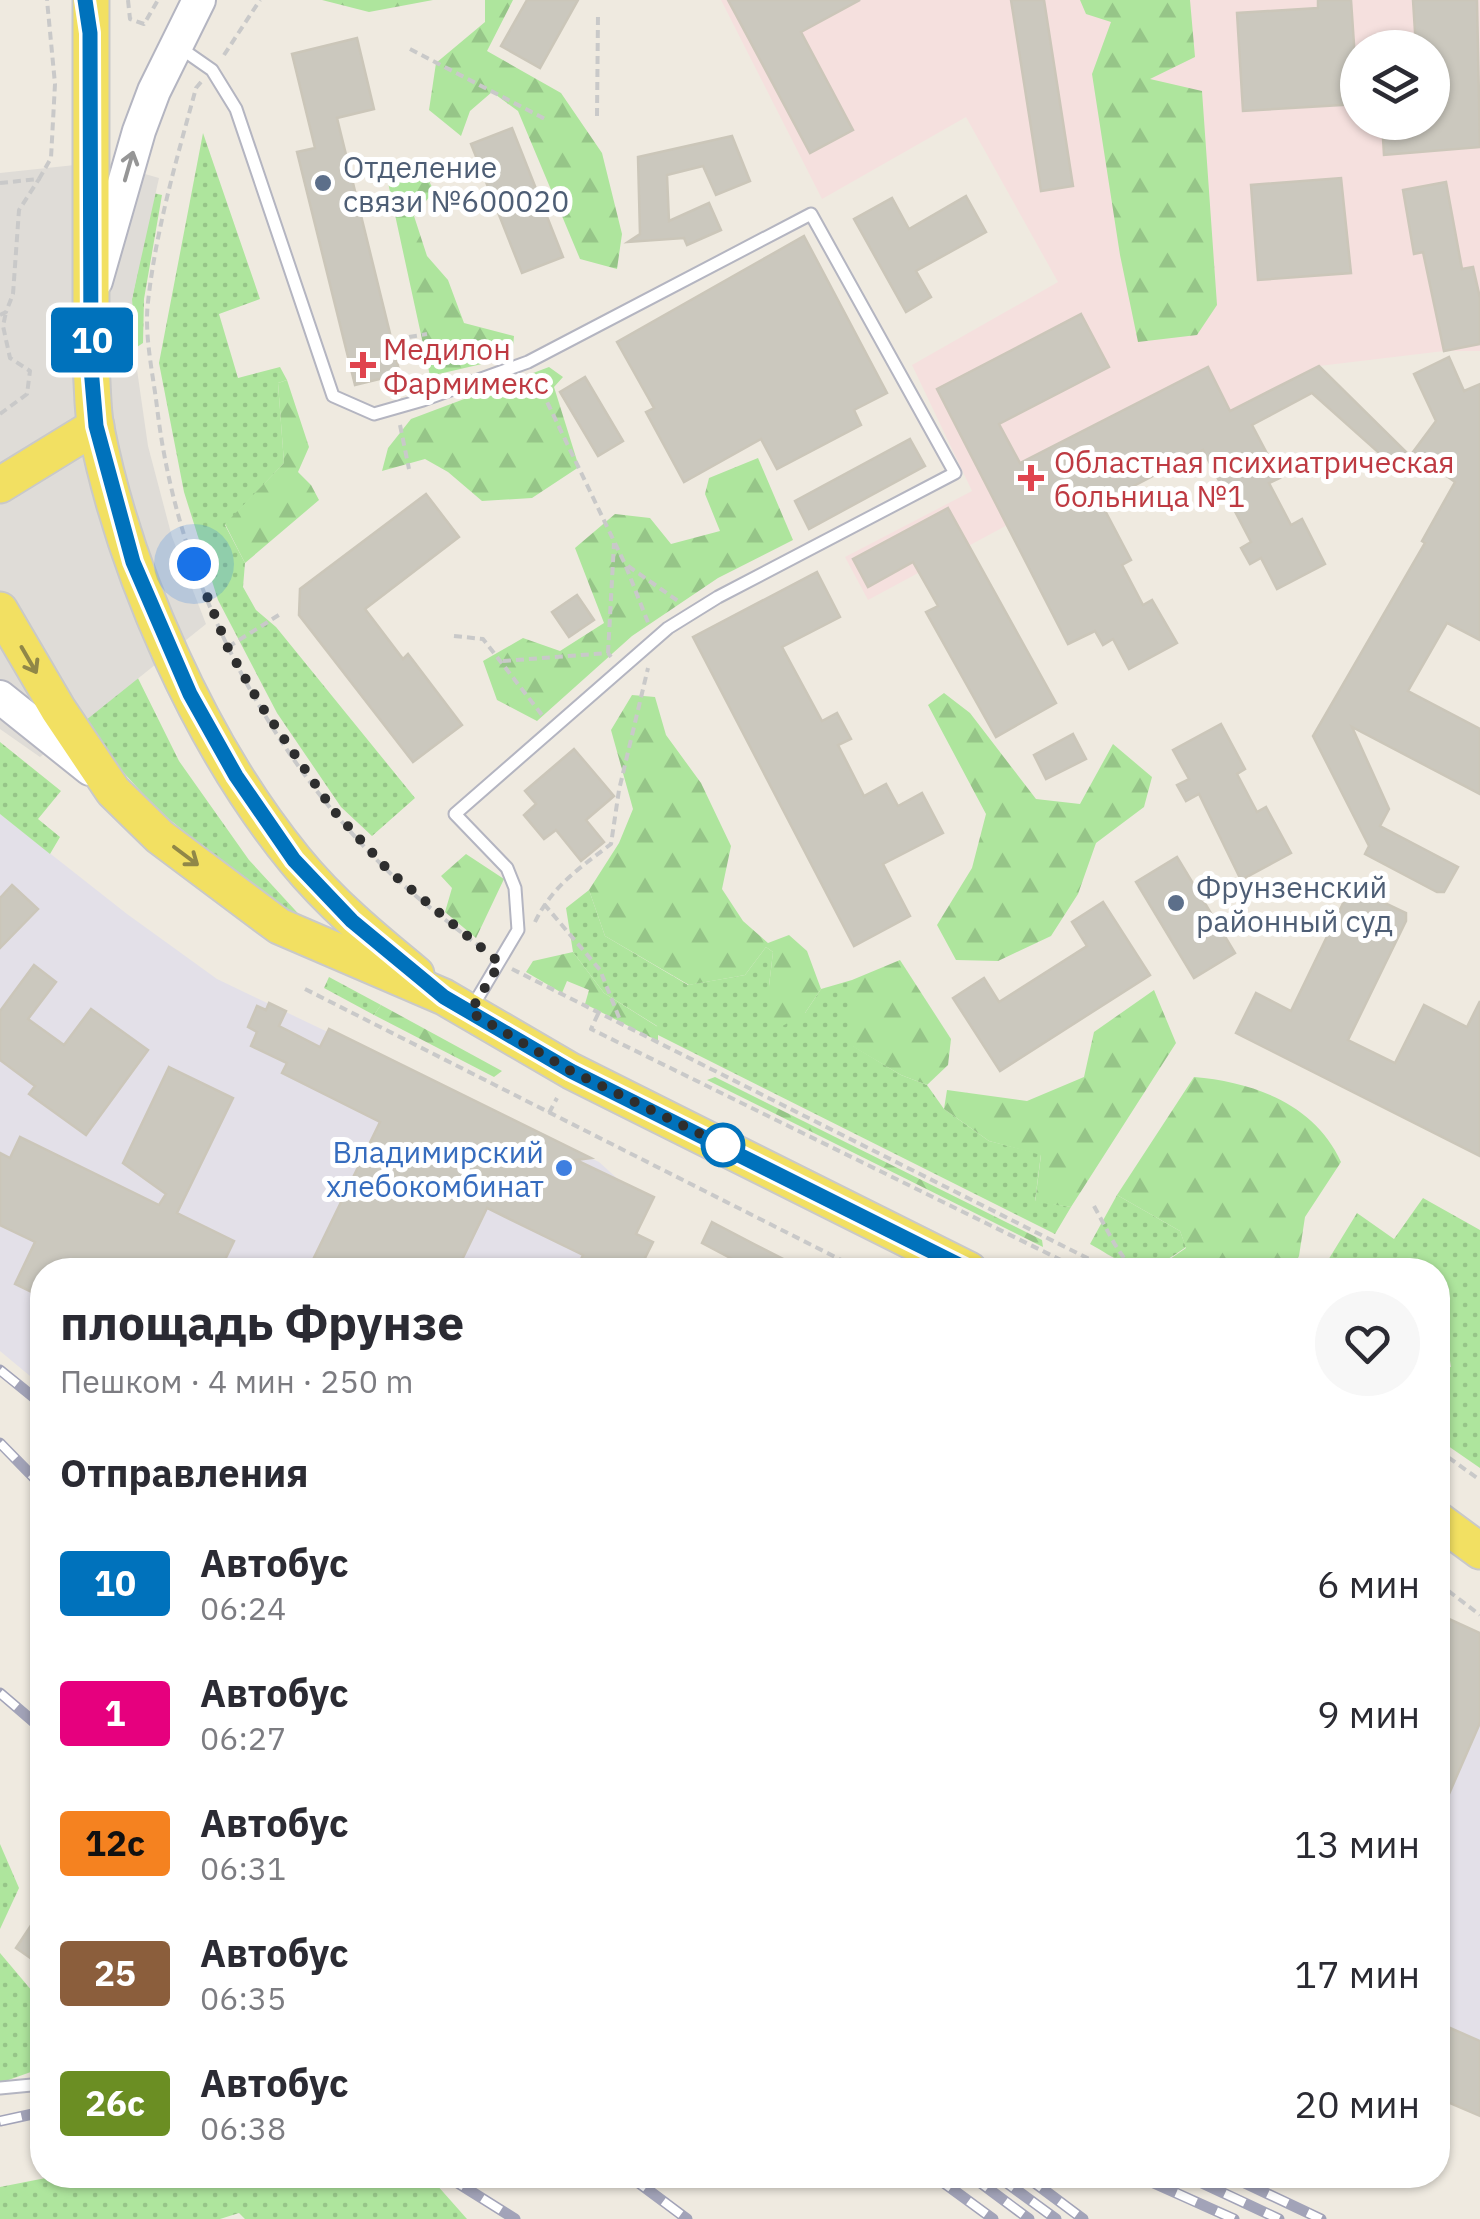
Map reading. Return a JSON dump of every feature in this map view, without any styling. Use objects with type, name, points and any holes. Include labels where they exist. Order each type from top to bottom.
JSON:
[{"type":"main road","points":[[93,294],[139,131],[199,0]]},
{"type":"main road","points":[[89,11],[91,368],[96,426],[133,562],[190,694],[236,776],[294,860],[352,921],[457,1004]]},
{"type":"main road","points":[[0,485],[96,426]]},
{"type":"main road","points":[[0,610],[58,710],[113,791]]},
{"type":"main road","points":[[0,697],[68,748],[160,837],[279,926],[457,1004],[571,1071],[945,1258]]},
{"type":"main road","points":[[1450,1529],[1480,1551]]},
{"type":"lane","points":[[176,45],[212,70],[236,110],[334,396],[374,414],[528,362],[811,214],[955,473],[694,612],[620,668],[455,814],[507,868],[515,888],[518,930],[500,963],[457,1004]]},
{"type":"lane","points":[[0,2088],[30,2085]]},
{"type":"path","points":[[0,401],[2,412],[27,394],[30,371],[10,358],[2,326],[3,313],[13,294],[19,210],[51,158],[55,84],[47,0]]},
{"type":"path","points":[[128,0],[130,19],[144,24],[158,0]]},
{"type":"path","points":[[260,0],[196,88],[168,193],[147,306],[160,438],[181,529],[228,648],[289,750],[333,810],[401,882],[500,963],[1087,1258]]},
{"type":"path","points":[[597,116],[598,14]]},
{"type":"path","points":[[410,49],[545,118]]},
{"type":"path","points":[[0,183],[39,179]]},
{"type":"path","points":[[378,201],[405,202]]},
{"type":"path","points":[[408,337],[427,334]]},
{"type":"path","points":[[528,362],[625,564],[654,640],[620,790],[612,844],[562,882],[544,904],[600,970],[622,1026]]},
{"type":"path","points":[[397,408],[408,469]]},
{"type":"path","points":[[614,540],[608,653],[620,668]]},
{"type":"path","points":[[625,564],[694,612]]},
{"type":"path","points":[[228,648],[282,613]]},
{"type":"path","points":[[454,636],[483,639],[552,727]]},
{"type":"path","points":[[500,661],[608,653]]},
{"type":"path","points":[[305,989],[837,1258]]},
{"type":"path","points":[[598,1014],[591,1029],[1057,1258]]},
{"type":"path","points":[[549,1113],[557,1098]]},
{"type":"path","points":[[1094,1206],[1124,1258]]},
{"type":"path","points":[[1450,1459],[1480,1480]]},
{"type":"path","points":[[1450,1592],[1480,1615]]},
{"type":"shaded area","points":[[721,0],[1480,0],[1480,351],[1444,351],[1319,366],[1048,503],[868,600],[845,557],[972,491],[912,365],[1058,282],[966,117],[822,199]]},
{"type":"shaded area","points":[[103,162],[159,178],[132,299],[134,349],[148,446],[172,537],[206,624],[40,757],[0,729],[0,173]]},
{"type":"shaded area","name":"Владимирский хлебокомбинат","points":[[0,814],[217,979],[599,1162],[620,1181],[654,1197],[637,1233],[653,1242],[646,1258],[30,1258],[30,1376],[0,1351]]},
{"type":"shaded area","points":[[1450,1667],[1480,1681],[1480,2041],[1450,2029]]},
{"type":"green space","points":[[322,0],[433,0],[369,12]]},
{"type":"green space","points":[[485,0],[513,0],[487,51],[561,93],[602,153],[622,234],[617,269],[580,259],[518,111],[492,92],[470,111],[461,136],[429,110],[436,63],[485,22]]},
{"type":"green space","points":[[1080,0],[1190,0],[1195,57],[1150,79],[1202,91],[1217,305],[1197,335],[1138,342],[1120,255],[1092,74],[1111,22],[1086,14]]},
{"type":"green space","points":[[203,133],[260,299],[219,314],[238,378],[280,367],[287,380],[278,383],[284,463],[225,525],[245,563],[243,587],[256,610],[276,627],[415,798],[372,836],[341,807],[277,713],[218,600],[184,492],[159,363]]},
{"type":"green space","points":[[403,163],[420,163],[434,191],[414,216],[427,256],[448,280],[464,323],[514,336],[512,357],[430,376],[387,178]]},
{"type":"green space","points":[[153,193],[162,195],[144,299],[143,343],[134,349],[132,299]]},
{"type":"green space","points":[[549,367],[563,377],[554,387],[579,467],[532,498],[482,501],[448,472],[425,459],[382,471],[388,448],[411,419]]},
{"type":"green space","points":[[287,380],[309,447],[298,472],[319,500],[245,563],[225,524],[284,463],[278,383]]},
{"type":"green space","points":[[758,458],[793,540],[718,578],[632,636],[537,721],[497,700],[483,661],[523,638],[560,651],[604,623],[575,548],[615,514],[650,518],[671,544],[720,531],[705,494],[709,478]]},
{"type":"green space","points":[[0,533],[123,648],[179,761],[249,860],[306,922],[302,928],[158,810],[89,729]]},
{"type":"green space","points":[[944,693],[970,713],[1036,799],[1080,804],[1113,744],[1152,777],[1144,807],[1096,843],[1078,894],[1051,936],[998,961],[956,960],[937,925],[972,868],[986,814],[928,705]]},
{"type":"green space","points":[[632,695],[655,697],[666,735],[701,783],[731,846],[722,889],[743,921],[768,943],[789,935],[807,951],[821,989],[805,1013],[772,1032],[769,986],[773,952],[766,947],[745,975],[689,985],[605,936],[589,890],[619,843],[633,809],[611,730]]},
{"type":"green space","points":[[0,742],[61,791],[38,819],[60,837],[50,854],[0,814]]},
{"type":"green space","points":[[466,854],[504,879],[476,938],[445,912],[452,888],[441,876]]},
{"type":"green space","points":[[589,890],[605,936],[688,985],[745,975],[766,947],[773,952],[769,986],[805,1013],[821,989],[852,980],[853,1046],[901,1075],[927,1085],[944,1109],[989,1141],[1041,1154],[1035,1201],[1071,1207],[1055,1234],[658,1035],[657,1026],[604,993],[573,952],[566,908]]},
{"type":"green space","points":[[573,952],[604,993],[658,1027],[658,1041],[585,1004],[589,990],[567,981],[562,993],[526,972],[533,961]]},
{"type":"green space","points":[[900,960],[951,1039],[948,1065],[927,1085],[901,1075],[852,1046],[852,980]]},
{"type":"green space","points":[[329,977],[381,1005],[374,1015],[324,988]]},
{"type":"green space","points":[[1154,990],[1176,1043],[1071,1207],[1035,1202],[1041,1155],[989,1141],[944,1109],[947,1090],[1027,1101],[1084,1077],[1094,1032]]},
{"type":"green space","points":[[381,1005],[502,1071],[494,1077],[374,1015]]},
{"type":"green space","points":[[715,1077],[1042,1240],[1043,1247],[707,1080]]},
{"type":"green space","points":[[1194,1077],[1238,1084],[1280,1100],[1315,1125],[1341,1162],[1305,1217],[1298,1258],[1171,1258],[1186,1248],[1180,1231],[1117,1195]]},
{"type":"green space","points":[[1117,1195],[1180,1231],[1186,1247],[1168,1258],[1113,1258],[1090,1244]]},
{"type":"green space","points":[[1423,1198],[1480,1230],[1480,1468],[1450,1447],[1450,1258],[1329,1258],[1357,1213],[1394,1239]]},
{"type":"green space","points":[[0,1844],[19,1888],[0,1929]]},
{"type":"green space","points":[[0,1953],[30,1989],[30,2072],[0,2083]]},
{"type":"green space","points":[[30,2181],[30,2188],[440,2188],[467,2219],[245,2219],[239,2213],[220,2219],[0,2219],[0,2187]]},
{"type":"building","points":[[527,0],[578,0],[540,68],[501,46]]},
{"type":"building","points":[[728,0],[860,0],[801,32],[853,130],[810,153]]},
{"type":"building","points":[[1011,0],[1044,0],[1073,186],[1041,191]]},
{"type":"building","points":[[1318,0],[1351,0],[1353,30],[1340,30],[1340,105],[1243,111],[1237,13],[1318,8]]},
{"type":"building","points":[[1413,0],[1477,0],[1480,147],[1384,155],[1383,140],[1450,140],[1450,30],[1415,30]]},
{"type":"building","points":[[357,38],[374,109],[337,118],[400,374],[355,385],[297,152],[315,148],[292,54]]},
{"type":"building","points":[[512,128],[563,257],[522,273],[471,144]]},
{"type":"building","points":[[732,136],[750,181],[716,195],[703,166],[667,175],[669,221],[709,203],[721,230],[687,245],[684,238],[628,242],[640,234],[638,157]]},
{"type":"building","points":[[1341,178],[1351,273],[1258,280],[1251,185]]},
{"type":"building","points":[[1446,182],[1462,269],[1473,267],[1480,298],[1480,344],[1444,351],[1423,252],[1414,254],[1403,190]]},
{"type":"building","points":[[966,196],[986,232],[916,271],[931,297],[906,312],[854,219],[892,198],[909,229]]},
{"type":"building","points":[[804,236],[887,393],[854,410],[861,425],[777,469],[761,439],[684,482],[646,412],[654,408],[617,342]]},
{"type":"building","points":[[1081,314],[1109,367],[999,424],[1020,463],[1208,367],[1230,411],[1319,366],[1408,454],[1397,469],[1312,393],[1252,425],[1280,478],[1269,483],[1291,525],[1302,519],[1325,564],[1277,589],[1261,558],[1250,564],[1241,548],[1251,542],[1203,450],[1101,503],[1131,560],[1122,565],[1143,605],[1152,600],[1177,643],[1129,669],[1113,639],[1103,645],[1095,631],[1068,644],[937,389]]},
{"type":"building","points":[[1449,357],[1464,391],[1480,384],[1480,640],[1447,623],[1408,691],[1480,729],[1480,794],[1352,727],[1389,809],[1380,826],[1458,867],[1444,892],[1437,892],[1365,854],[1369,846],[1313,736],[1425,543],[1422,541],[1455,482],[1413,452],[1436,421],[1414,374]]},
{"type":"building","points":[[585,377],[623,441],[598,456],[560,392]]},
{"type":"building","points":[[910,439],[925,466],[809,529],[795,501]]},
{"type":"building","points":[[426,494],[459,537],[365,609],[403,659],[408,654],[462,725],[413,762],[299,615],[300,589]]},
{"type":"building","points":[[948,508],[1056,703],[996,737],[926,612],[938,606],[913,562],[868,587],[853,559]]},
{"type":"building","points":[[817,572],[840,617],[782,647],[822,721],[837,713],[851,739],[838,745],[864,796],[886,784],[898,806],[922,793],[943,833],[883,864],[910,916],[854,946],[693,637]]},
{"type":"building","points":[[577,595],[594,620],[569,637],[552,612]]},
{"type":"building","points":[[1221,724],[1245,769],[1237,774],[1257,812],[1266,807],[1291,853],[1241,880],[1199,794],[1186,801],[1177,785],[1189,779],[1173,750]]},
{"type":"building","points":[[1073,734],[1086,759],[1046,779],[1034,755]]},
{"type":"building","points":[[574,749],[614,796],[586,820],[604,842],[581,861],[556,830],[544,839],[524,815],[536,804],[525,791]]},
{"type":"building","points":[[1177,857],[1235,953],[1194,978],[1136,882]]},
{"type":"building","points":[[12,885],[38,909],[0,948],[0,898]]},
{"type":"building","points":[[1351,887],[1406,913],[1406,921],[1348,1040],[1395,1063],[1424,1005],[1467,1027],[1480,1001],[1480,1156],[1236,1033],[1256,993],[1291,1011]]},
{"type":"building","points":[[1103,902],[1150,975],[1000,1071],[953,998],[984,978],[999,1002],[1087,946],[1072,922]]},
{"type":"building","points":[[34,965],[56,982],[28,1019],[64,1045],[91,1009],[148,1050],[86,1135],[29,1094],[35,1086],[0,1060],[0,1011]]},
{"type":"building","points":[[269,1003],[286,1011],[279,1026],[320,1047],[329,1029],[591,1158],[576,1160],[654,1197],[636,1234],[653,1242],[645,1258],[582,1258],[583,1255],[487,1208],[463,1258],[314,1258],[380,1122],[282,1073],[287,1063],[251,1046],[257,1032],[248,1027],[257,1006],[266,1010]]},
{"type":"building","points":[[169,1067],[233,1098],[177,1213],[234,1241],[226,1258],[30,1258],[30,1291],[15,1284],[35,1242],[0,1225],[0,1153],[10,1158],[20,1137],[159,1205],[166,1194],[123,1163]]},
{"type":"building","points":[[712,1222],[782,1258],[730,1258],[702,1243]]},
{"type":"building","points":[[1450,1619],[1480,1633],[1480,1723],[1450,1792]]},
{"type":"building","points":[[30,1927],[30,1958],[16,1948]]},
{"type":"building","points":[[1450,2028],[1480,2041],[1480,2116],[1450,2103]]},
{"type":"railway","points":[[0,1370],[30,1394]]},
{"type":"railway","points":[[0,1443],[30,1474]]},
{"type":"railway","points":[[0,1693],[30,1719]]},
{"type":"railway","points":[[0,2121],[30,2115]]},
{"type":"railway","points":[[466,2188],[515,2219]]},
{"type":"railway","points":[[645,2188],[687,2219]]},
{"type":"railway","points":[[951,2188],[993,2219]]},
{"type":"railway","points":[[987,2188],[1029,2219]]},
{"type":"railway","points":[[1014,2188],[1056,2219]]},
{"type":"railway","points":[[1041,2188],[1083,2219]]},
{"type":"railway","points":[[1165,2188],[1234,2219]]},
{"type":"railway","points":[[1213,2188],[1279,2219]]},
{"type":"railway","points":[[1255,2188],[1321,2219]]},
{"type":"bus line","name":"10","points":[[85,0],[90,33],[91,368],[96,426],[133,562],[190,694],[236,776],[294,860],[352,921],[444,997],[571,1071],[945,1258]]},
{"type":"place","name":"Отделение связи №600020","points":[[323,183]]},
{"type":"place","name":"Медилон Фармимекс","points":[[363,365]]},
{"type":"place","name":"Областная психиатрическая больница №1","points":[[1031,478]]},
{"type":"place","name":"Фрунзенский районный суд","points":[[1176,903]]},
{"type":"place","name":"Владимирский хлебокомбинат","points":[[564,1168]]},
{"type":"route","points":[[194,564],[228,648],[289,750],[333,810],[389,871],[500,963],[470,1012],[571,1071],[723,1145]]}]
